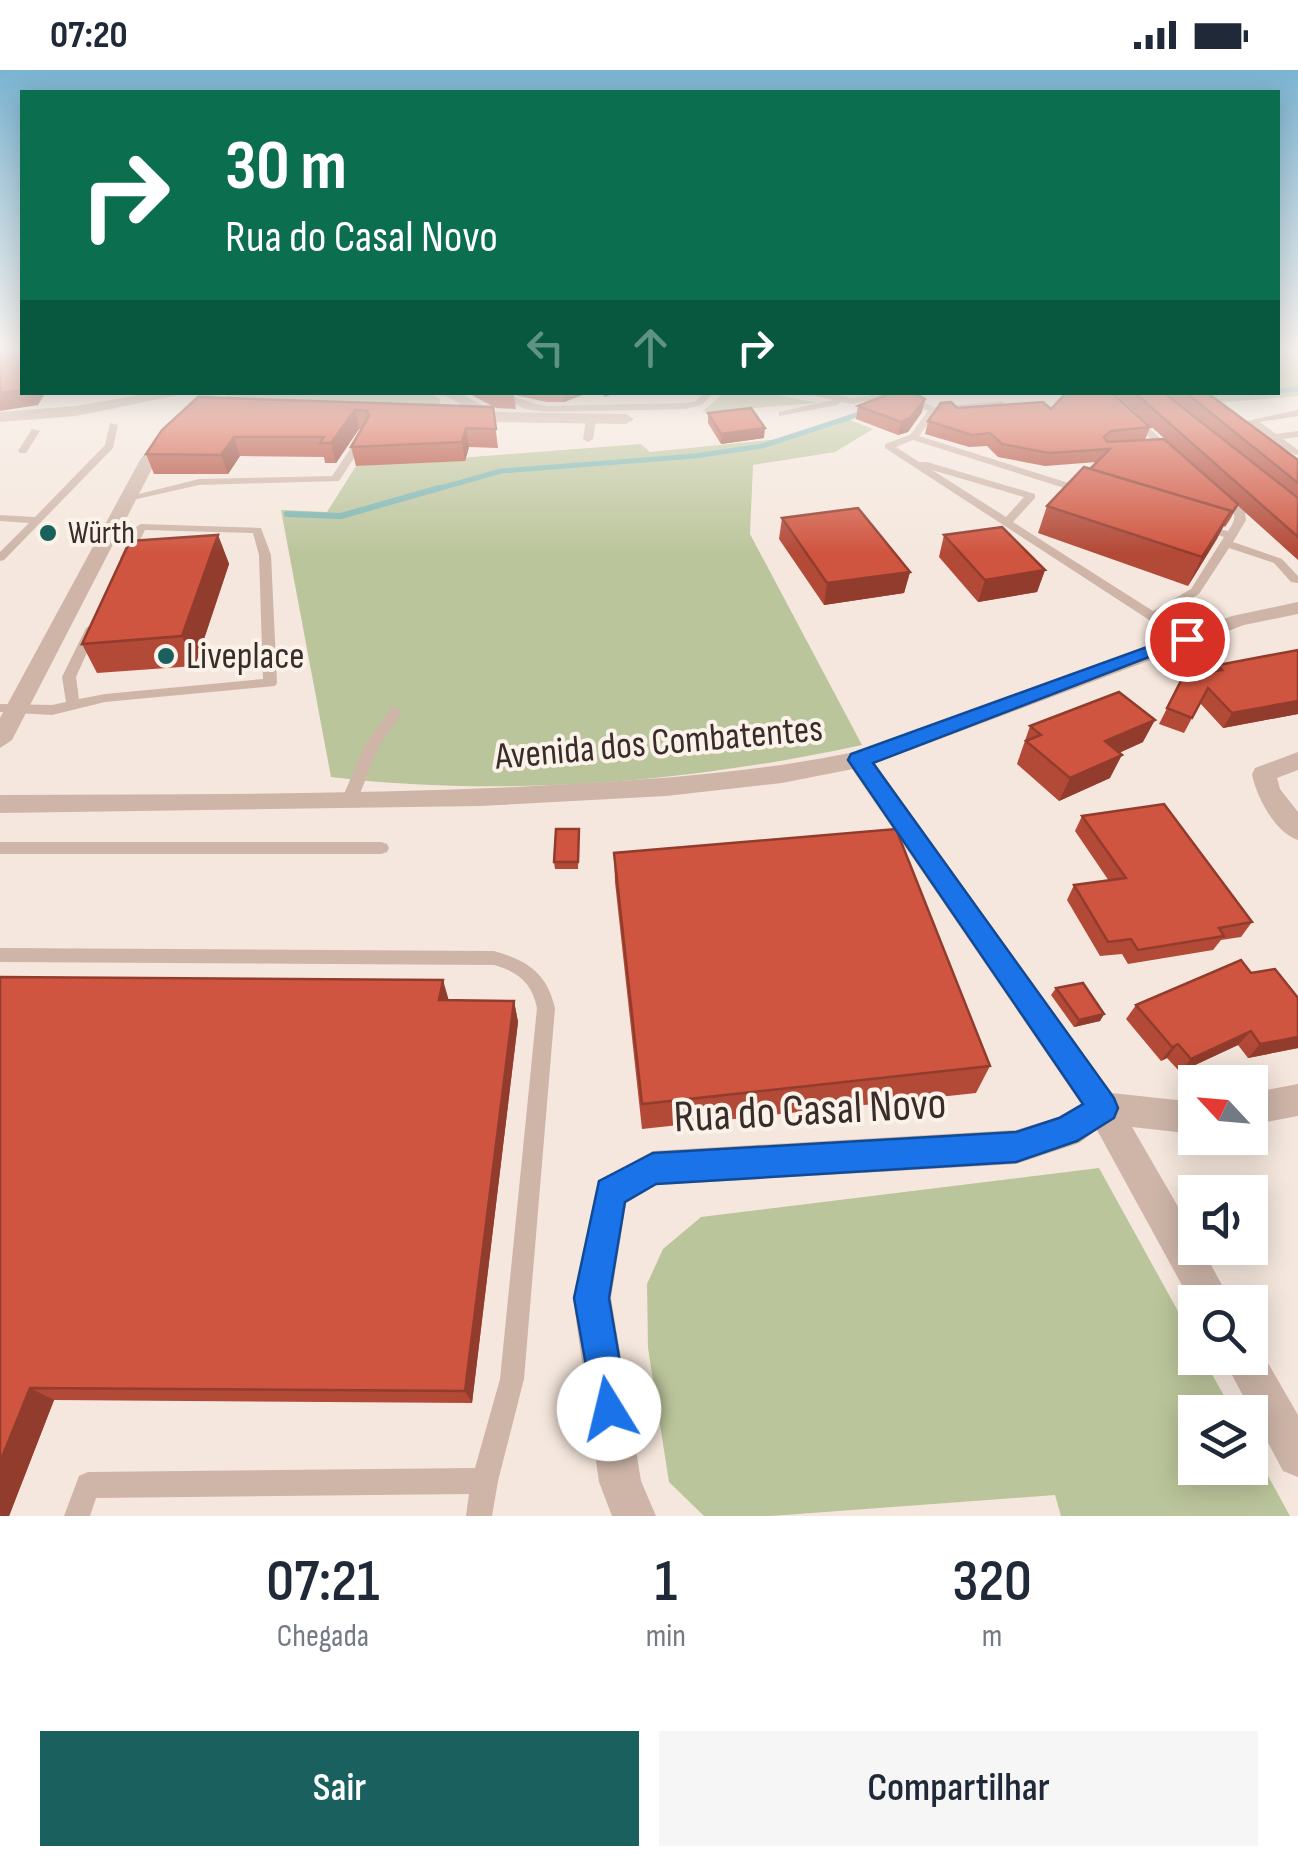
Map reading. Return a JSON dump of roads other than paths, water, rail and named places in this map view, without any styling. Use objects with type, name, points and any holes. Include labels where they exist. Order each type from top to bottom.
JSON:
[{"type":"street","points":[[0,740],[8,709],[156,448],[183,418]]},
{"type":"street","points":[[565,418],[626,419]]},
{"type":"street","name":"Avenida dos Combatentes","points":[[0,804],[349,801],[660,787],[772,776],[859,760],[1239,620],[1298,608]]},
{"type":"street","points":[[859,760],[1103,1108],[1202,1285]]},
{"type":"street","points":[[1298,760],[1264,774],[1268,792],[1298,830]]},
{"type":"street","points":[[1268,1106],[1298,1100]]},
{"type":"street","points":[[1103,1108],[1178,1116]]},
{"type":"street","name":"Rua do Casal Novo","points":[[634,1516],[620,1482],[592,1298],[610,1193],[653,1168],[1016,1147],[1066,1131],[1103,1108]]},
{"type":"street","points":[[1253,1375],[1298,1456]]},
{"type":"lane","points":[[926,418],[913,436],[888,446],[1187,639]]},
{"type":"lane","points":[[1133,418],[1178,458]]},
{"type":"lane","points":[[1254,418],[1253,425],[1297,453]]},
{"type":"lane","points":[[588,439],[591,419]]},
{"type":"lane","points":[[0,558],[110,446],[112,425]]},
{"type":"lane","points":[[22,451],[35,430]]},
{"type":"lane","points":[[128,498],[199,482],[335,479],[365,434]]},
{"type":"lane","points":[[1271,437],[1298,434]]},
{"type":"lane","points":[[913,436],[1098,495]]},
{"type":"lane","points":[[1145,447],[1164,445]]},
{"type":"lane","points":[[918,466],[927,462],[1031,496],[1006,523]]},
{"type":"lane","points":[[972,501],[990,483]]},
{"type":"lane","points":[[1152,617],[1195,591],[1242,516],[1207,483]]},
{"type":"lane","points":[[0,518],[38,520]]},
{"type":"lane","points":[[1193,524],[1273,558],[1297,581]]},
{"type":"lane","points":[[8,709],[270,682],[265,554],[257,530],[141,527],[117,577]]},
{"type":"lane","points":[[73,705],[69,678],[101,611]]},
{"type":"lane","points":[[349,801],[370,747],[395,712]]},
{"type":"lane","points":[[0,848],[381,848]]},
{"type":"lane","points":[[2,956],[494,958],[534,975],[544,988],[546,1008],[512,1380],[502,1430],[482,1480],[478,1516]]},
{"type":"lane","points":[[77,1516],[88,1486],[482,1480]]},
{"type":"waterway","points":[[430,491],[501,471],[695,456],[762,446],[846,418]]},
{"type":"waterway","points":[[287,514],[341,516],[439,488]]},
{"type":"place","name":"Würth","points":[[48,533]]},
{"type":"place","name":"Liveplace","points":[[166,656]]}]
